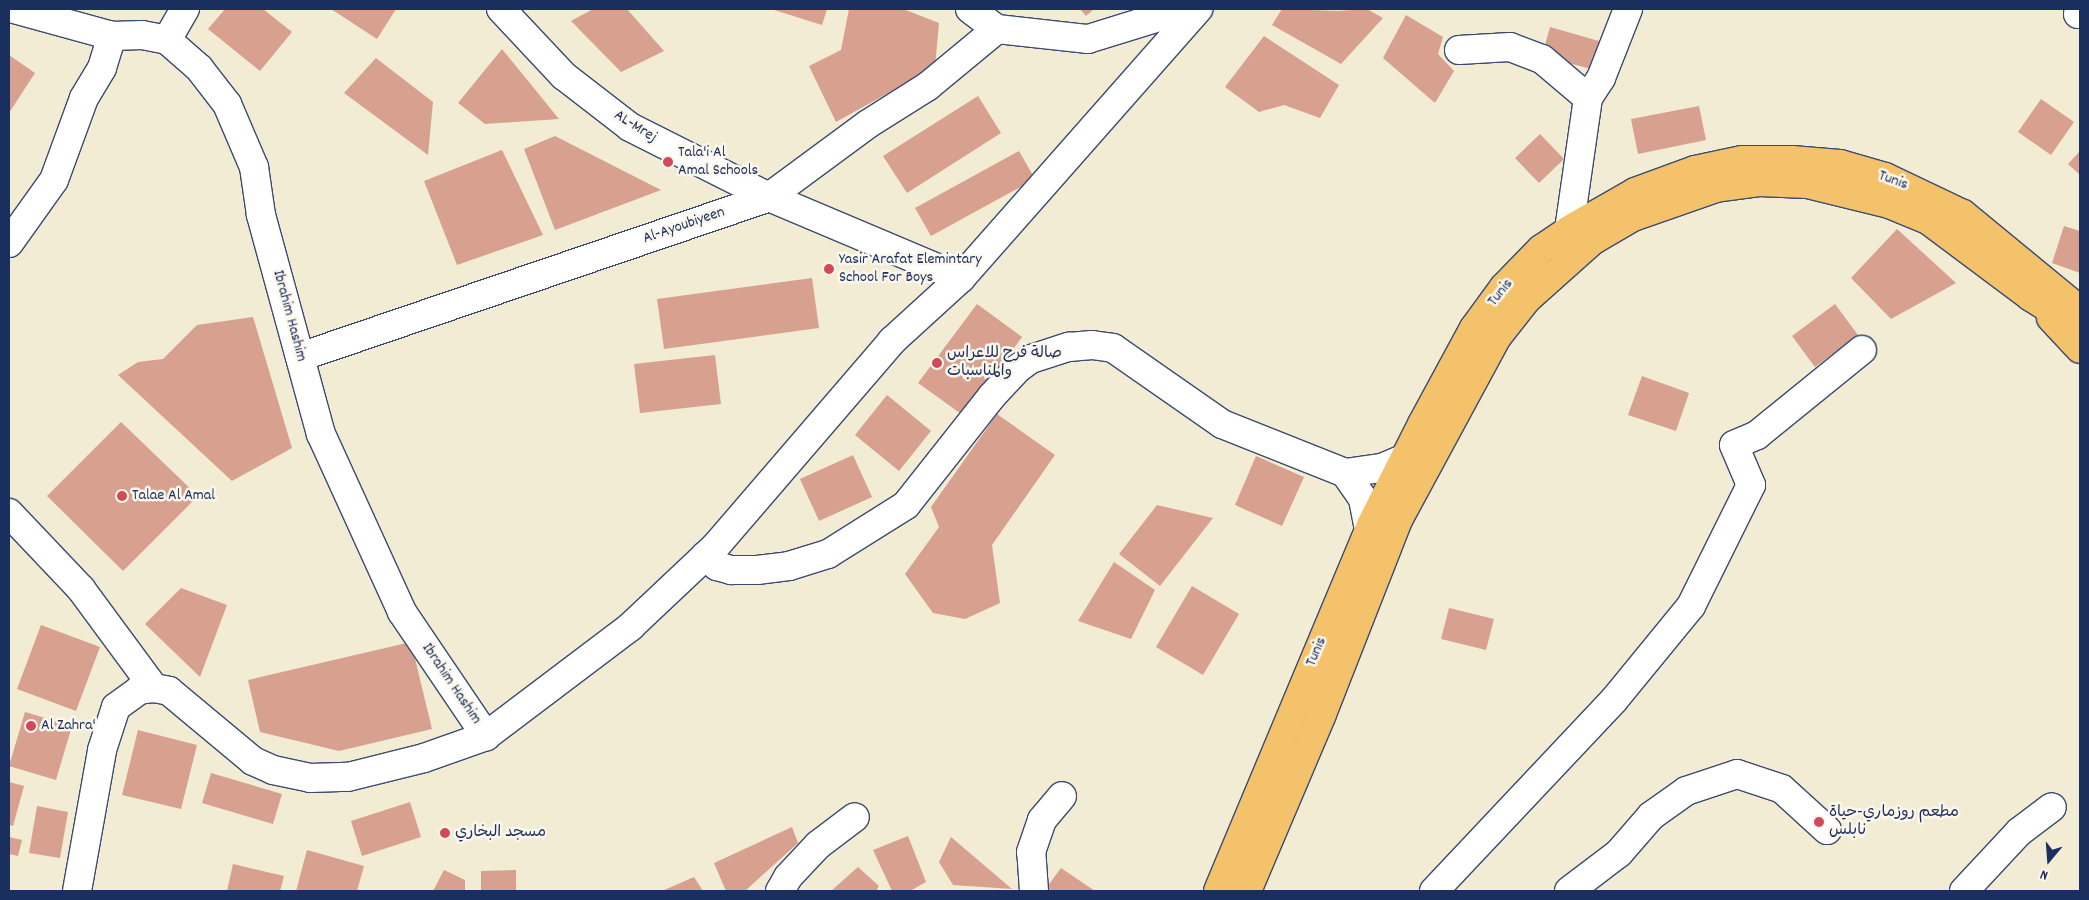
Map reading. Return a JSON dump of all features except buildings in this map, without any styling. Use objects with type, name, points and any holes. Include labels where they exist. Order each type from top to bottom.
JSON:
[{"type":"main road","name":"Tunis","points":[[1218,891],[1369,530],[1405,458],[1479,321],[1504,287],[1541,249],[1568,230],[1635,192],[1695,170],[1742,160],[1830,163],[1885,177],[1964,214],[2036,287],[2080,310]]},
{"type":"main road","points":[[1246,891],[1322,714],[1398,520],[1497,337],[1526,299],[1592,241],[1632,217],[1716,188],[1759,182],[1807,184],[1889,204],[1928,220],[2036,287],[2080,328]]},
{"type":"main road","points":[[2036,287],[2080,298]]},
{"type":"main road","points":[[2036,287],[2080,349]]},
{"type":"street","points":[[14,9],[112,36],[142,35],[166,40],[185,9]]},
{"type":"street","name":"AL-Mrej","points":[[501,9],[564,76],[630,127],[769,197],[960,278]]},
{"type":"street","points":[[970,9],[997,29],[1088,39],[1185,9]]},
{"type":"street","points":[[77,891],[102,750],[116,707],[139,690],[154,688],[180,698],[253,761],[273,770],[310,778],[348,777],[424,758],[486,736],[630,627],[705,556],[892,341],[960,278],[1198,9]]},
{"type":"street","points":[[1568,230],[1588,98],[1601,78],[1628,9]]},
{"type":"street","name":"Al-Ayoubiyeen","points":[[300,358],[769,197],[868,124],[928,86],[997,29]]},
{"type":"street","points":[[9,243],[54,180],[84,98],[102,68],[112,36]]},
{"type":"street","name":"Ibrahim Hashim","points":[[166,40],[214,85],[248,145],[261,215],[321,434],[402,612],[486,736]]},
{"type":"street","points":[[1459,50],[1510,47],[1542,60],[1588,98]]},
{"type":"street","points":[[705,556],[717,566],[731,570],[757,570],[789,566],[828,554],[906,504],[992,396],[1018,369],[1030,359],[1069,347],[1092,345],[1113,348],[1222,424],[1345,473],[1382,468],[1405,458]]},
{"type":"street","points":[[1434,891],[1614,700],[1691,606],[1751,485],[1734,444],[1757,435],[1862,350]]},
{"type":"street","points":[[1345,473],[1363,499],[1369,530]]},
{"type":"street","points":[[9,513],[81,589],[154,688]]},
{"type":"street","points":[[1569,891],[1619,853],[1652,816],[1686,792],[1737,774],[1782,789],[1827,830]]},
{"type":"street","points":[[1034,891],[1031,852],[1042,820],[1062,796]]},
{"type":"street","points":[[1964,891],[2019,832],[2052,807]]},
{"type":"street","points":[[780,891],[788,876],[818,845],[855,817]]},
{"type":"place","name":"Tala'i Al Amal Schools","points":[[668,162]]},
{"type":"place","name":"Yasir Arafat Elemintary School For Boys","points":[[829,269]]},
{"type":"place","name":"صالة فرح للاعراس والمناسبات","points":[[937,363]]},
{"type":"place","name":"Talae Al Amal","points":[[122,496]]},
{"type":"place","name":"Al Zahra'","points":[[31,726]]},
{"type":"place","name":"مطعم روزماري-حياة نابلس","points":[[1819,822]]},
{"type":"place","name":"مسجد البخاري","points":[[445,833]]}]
